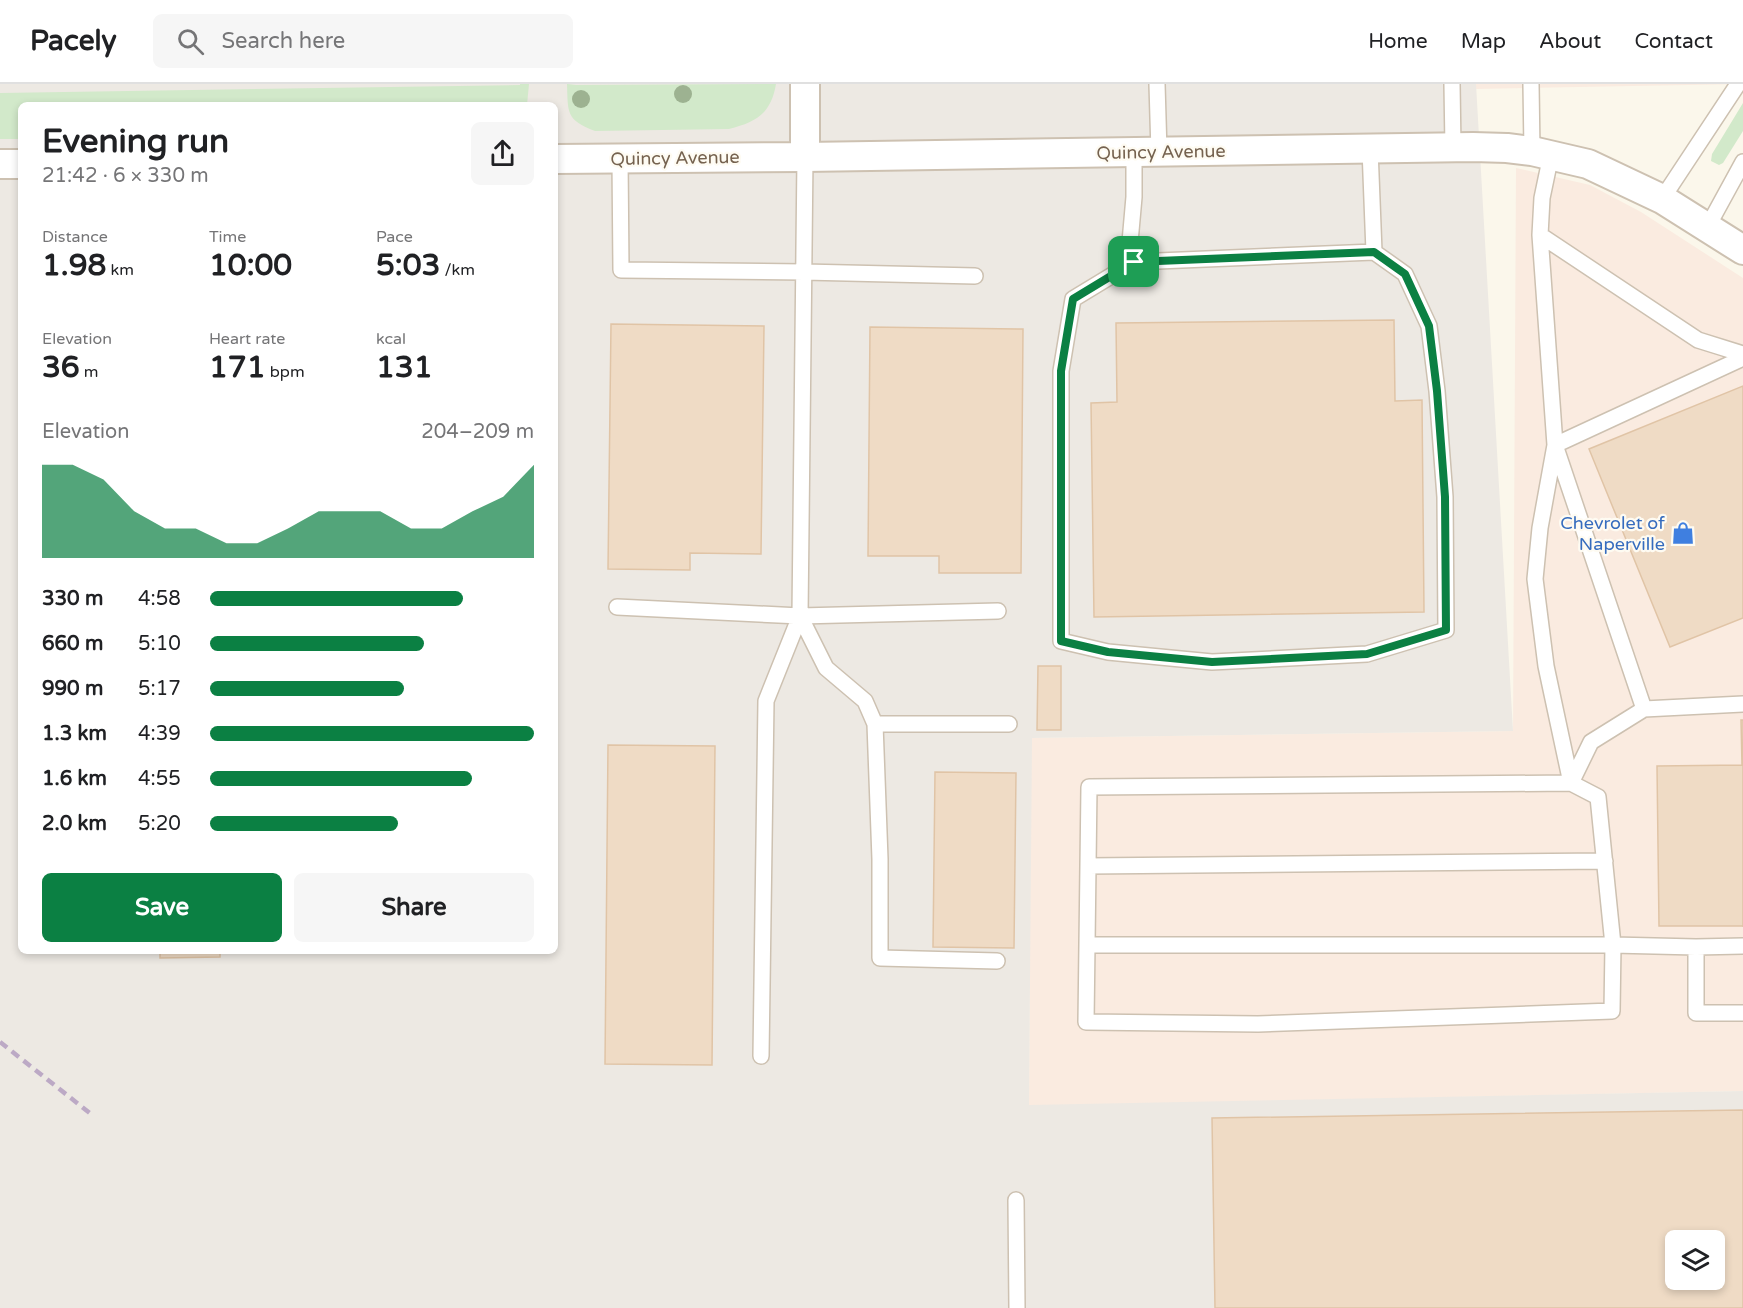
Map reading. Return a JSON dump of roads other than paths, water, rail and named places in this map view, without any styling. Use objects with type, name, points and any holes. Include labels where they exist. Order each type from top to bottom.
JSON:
[{"type":"street","points":[[805,84],[806,157]]},
{"type":"street","name":"Quincy Avenue","points":[[558,159],[1507,148],[1542,153],[1588,164],[1662,199],[1743,250]]},
{"type":"street","points":[[0,164],[18,164]]},
{"type":"lane","points":[[1134,262],[1130,242],[1134,197],[1147,152],[1157,84]]},
{"type":"lane","points":[[1452,84],[1453,148]]},
{"type":"lane","points":[[1532,84],[1542,153],[1540,235],[1555,445],[1540,528],[1535,579],[1546,666],[1570,783]]},
{"type":"lane","points":[[1662,199],[1738,84]]},
{"type":"lane","points":[[1370,149],[1374,252]]},
{"type":"lane","points":[[761,1056],[766,700],[800,616],[806,157]]},
{"type":"lane","points":[[620,159],[621,270],[975,276]]},
{"type":"lane","points":[[1707,228],[1743,162]]},
{"type":"lane","points":[[1540,235],[1698,340],[1743,356]]},
{"type":"lane","points":[[1374,252],[1405,274],[1429,326],[1437,391],[1445,497],[1446,630],[1367,654],[1212,662],[1108,652],[1061,641],[1061,371],[1073,299],[1134,262],[1374,252]]},
{"type":"lane","points":[[1555,445],[1743,356]]},
{"type":"lane","points":[[1555,445],[1644,709]]},
{"type":"lane","points":[[617,607],[800,616],[998,611]]},
{"type":"lane","points":[[800,616],[826,668],[865,700],[875,724],[880,859],[880,958],[997,961]]},
{"type":"lane","points":[[1570,783],[1591,742],[1644,709],[1743,704]]},
{"type":"lane","points":[[875,724],[1009,724]]},
{"type":"lane","points":[[1570,783],[1598,797],[1605,861],[1613,945],[1612,1011],[1258,1024],[1086,1022],[1089,787],[1570,783]]},
{"type":"lane","points":[[1088,866],[1605,861]]},
{"type":"lane","points":[[1087,945],[1743,946]]},
{"type":"lane","points":[[1696,947],[1696,1013],[1743,1013]]},
{"type":"lane","points":[[1016,1200],[1017,1308]]},
{"type":"railway","points":[[0,1042],[91,1114]]},
{"type":"place","name":"Chevrolet of Naperville","points":[[1683,533]]}]
